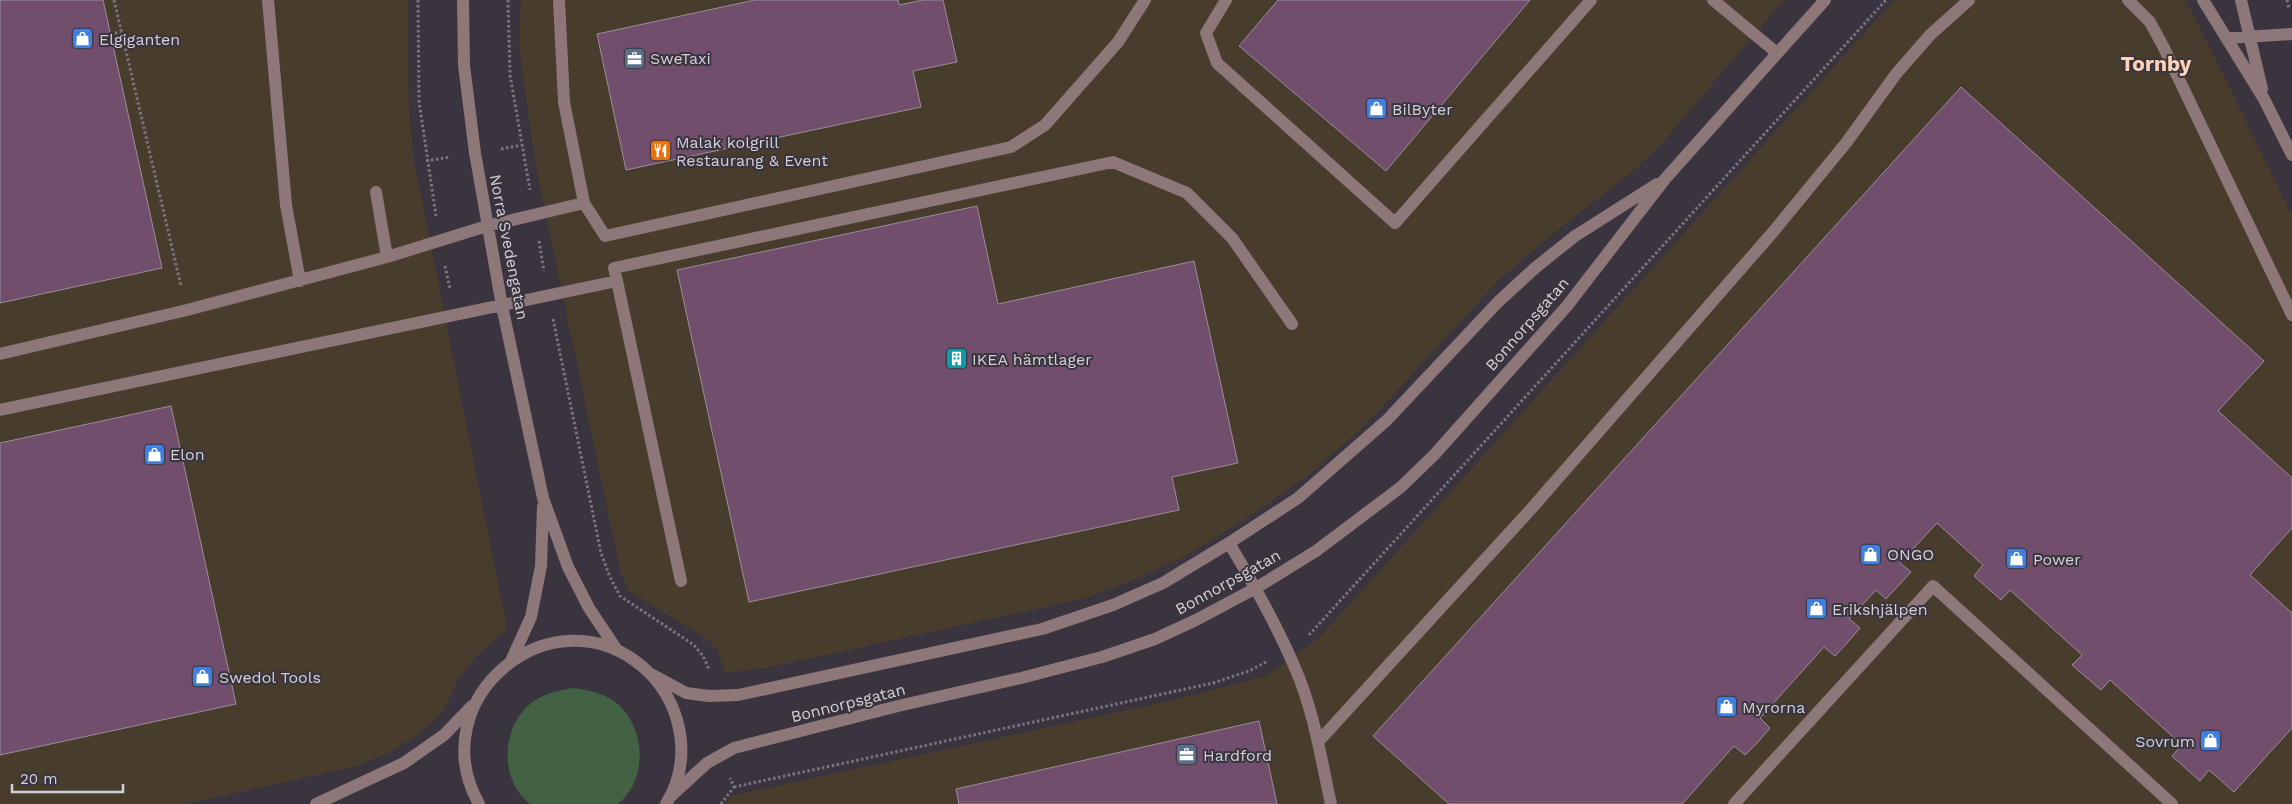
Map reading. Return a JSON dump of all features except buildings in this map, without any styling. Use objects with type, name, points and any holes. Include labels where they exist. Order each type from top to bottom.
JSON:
[{"type":"street","points":[[268,0],[286,205],[300,281]]},
{"type":"street","name":"Norra Svedengatan","points":[[463,0],[464,65],[475,153],[502,306],[543,498],[568,567],[589,608],[617,650]]},
{"type":"street","points":[[559,0],[564,102],[584,204],[605,236],[1011,146],[1045,125],[1118,42],[1145,0]]},
{"type":"street","points":[[1226,0],[1206,33],[1217,63],[1395,224],[1591,0]]},
{"type":"street","points":[[1713,0],[1777,53]]},
{"type":"street","name":"Bonnorpsgatan","points":[[669,800],[707,763],[734,748],[888,708],[1021,678],[1102,657],[1155,638],[1196,620],[1256,588],[1316,551],[1401,487],[1434,455],[1566,306],[1665,178],[1825,0]]},
{"type":"street","points":[[1318,742],[1532,508],[1773,232],[1846,143],[1896,74],[1930,35],[1969,0]]},
{"type":"street","points":[[2128,0],[2150,22],[2163,46],[2292,315]]},
{"type":"street","points":[[2203,0],[2264,99],[2292,155]]},
{"type":"street","points":[[2241,0],[2264,99]]},
{"type":"street","points":[[2227,38],[2250,35],[2292,34]]},
{"type":"street","points":[[681,580],[614,268],[1113,162],[1187,194],[1232,238],[1292,324]]},
{"type":"street","name":"Bonnorpsgatan","points":[[651,674],[686,693],[709,696],[738,695],[1042,629],[1113,605],[1163,582],[1229,543],[1298,498],[1337,466],[1387,420],[1498,302],[1535,268],[1575,236],[1665,178]]},
{"type":"street","points":[[376,192],[387,257]]},
{"type":"street","points":[[0,354],[300,281],[387,257],[487,226],[584,204]]},
{"type":"street","points":[[0,410],[617,281]]},
{"type":"street","name":"Norra Svedengatan","points":[[511,660],[531,617],[541,566],[543,498]]},
{"type":"street","points":[[1229,543],[1256,588],[1296,668],[1318,742],[1331,804]]},
{"type":"street","points":[[1734,804],[1933,586],[2172,804]]},
{"type":"street","points":[[316,804],[404,763],[444,735],[474,704],[490,680],[511,660],[535,648],[563,642],[590,642],[617,650],[635,660],[651,674],[665,691],[675,711],[682,753],[679,775],[669,800]]},
{"type":"street","points":[[474,704],[466,727],[464,750],[467,773],[479,804]]},
{"type":"path","points":[[114,0],[187,310]]},
{"type":"path","points":[[418,0],[419,101],[426,161]]},
{"type":"path","points":[[508,0],[510,75],[548,296],[601,553],[610,578],[620,596],[694,645],[699,651],[709,669],[709,696]]},
{"type":"path","points":[[110,34],[121,32]]},
{"type":"path","points":[[719,755],[734,787],[721,804]]},
{"type":"shaded area","points":[[0,0],[408,0],[409,112],[414,160],[507,629],[476,656],[458,680],[444,710],[422,732],[389,753],[357,766],[186,804],[0,804]]},
{"type":"shaded area","points":[[521,0],[1784,0],[1663,142],[1632,172],[1559,229],[1498,281],[1372,418],[1315,470],[1258,511],[1186,556],[1127,583],[1082,599],[766,668],[725,673],[718,651],[707,639],[629,591],[620,570],[535,163],[519,46]]},
{"type":"shaded area","points":[[1894,0],[2185,0],[2196,20],[2292,215],[2292,804],[726,804],[731,796],[1165,702],[1266,676],[1320,637]]},
{"type":"green space","points":[[574,688],[605,696],[625,711],[638,738],[640,752],[639,767],[635,781],[628,793],[618,804],[530,804],[512,781],[509,766],[510,737],[515,723],[523,711],[539,698],[553,692]]},
{"type":"place","name":"Elgiganten","points":[[83,39]]},
{"type":"place","name":"SweTaxi","points":[[634,58]]},
{"type":"place","name":"BilByter","points":[[1376,109]]},
{"type":"place","name":"Malak kolgrill Restaurang & Event","points":[[660,151]]},
{"type":"place","name":"IKEA hämtlager","points":[[956,359]]},
{"type":"place","name":"Elon","points":[[154,454]]},
{"type":"place","name":"ONGO","points":[[1871,554]]},
{"type":"place","name":"Power","points":[[2017,559]]},
{"type":"place","name":"Erikshjälpen","points":[[1816,609]]},
{"type":"place","name":"Swedol Tools","points":[[203,677]]},
{"type":"place","name":"Myrorna","points":[[1726,707]]},
{"type":"place","name":"Sovrum","points":[[2211,741]]},
{"type":"place","name":"Hardford","points":[[1187,755]]},
{"type":"district","name":"Tornby","points":[[2156,63]]}]
